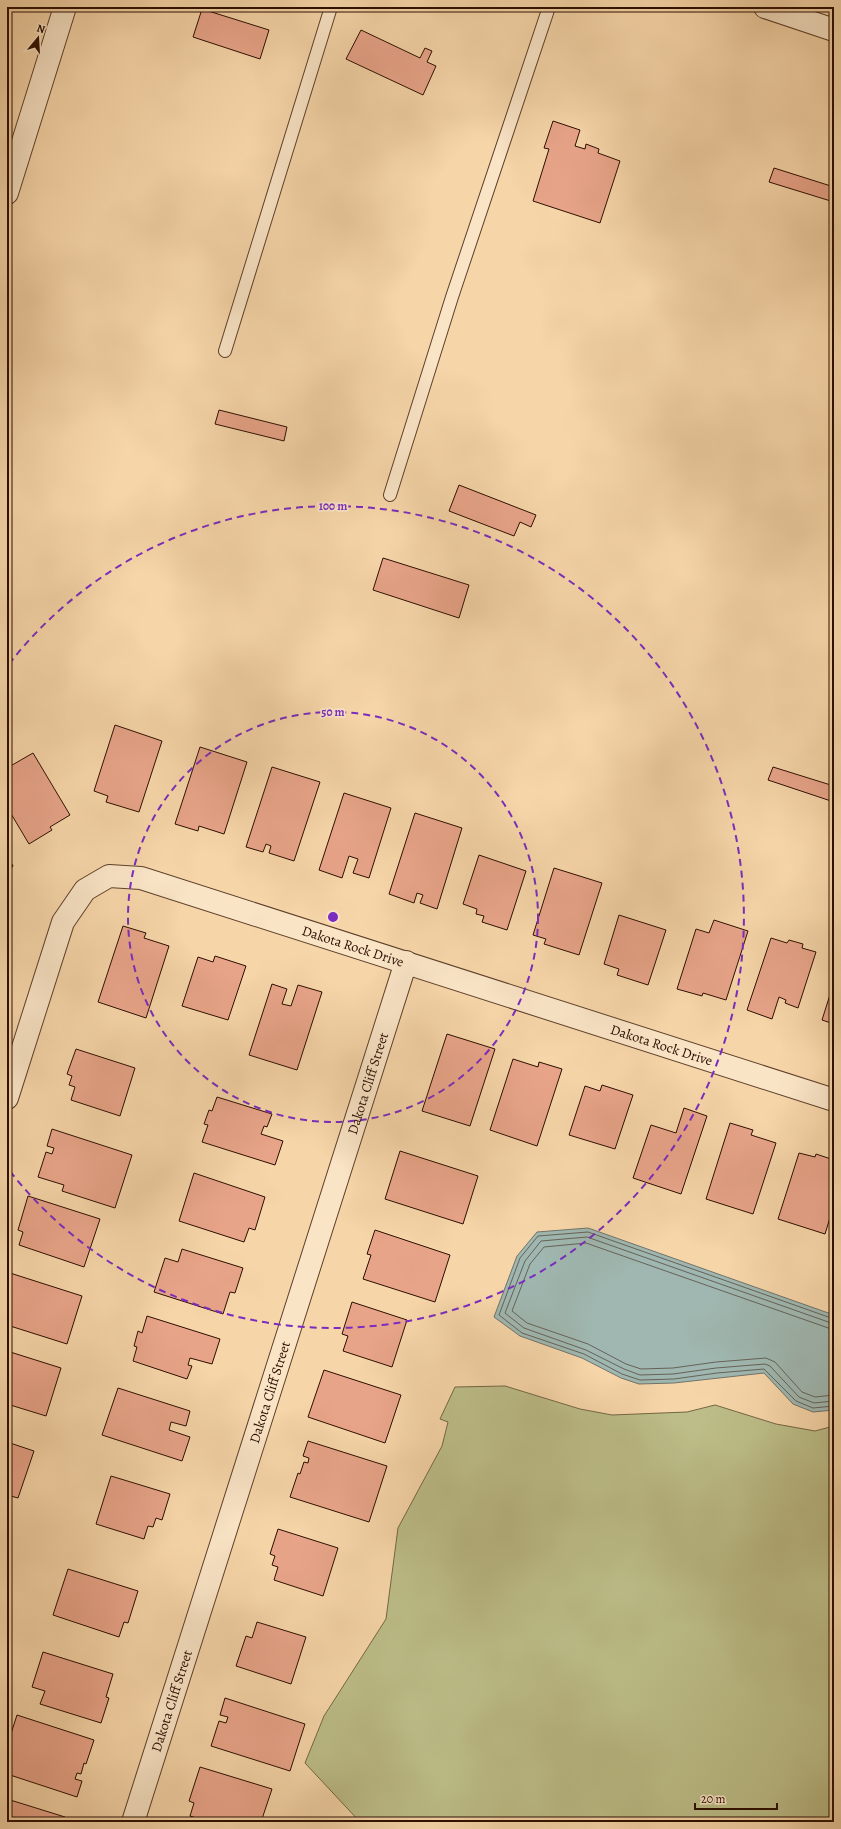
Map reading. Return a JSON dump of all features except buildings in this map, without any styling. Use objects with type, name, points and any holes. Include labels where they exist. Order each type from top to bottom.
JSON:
[{"type":"street","points":[[7,193],[65,7]]},
{"type":"street","points":[[765,7],[834,30]]},
{"type":"street","name":"Dakota Rock Drive","points":[[7,1098],[63,922],[85,890],[109,876],[141,878],[834,1100]]},
{"type":"street","name":"Dakota Cliff Street","points":[[133,1822],[406,962]]},
{"type":"lane","points":[[225,351],[331,7]]},
{"type":"lane","points":[[390,495],[452,297],[549,7]]},
{"type":"green space","points":[[505,1386],[580,1409],[612,1415],[687,1412],[715,1405],[776,1424],[815,1431],[834,1426],[834,1822],[360,1822],[305,1763],[324,1716],[386,1619],[398,1528],[442,1446],[448,1422],[440,1419],[455,1387]]},
{"type":"water","points":[[588,1228],[834,1315],[834,1410],[813,1412],[793,1404],[764,1373],[674,1383],[639,1384],[621,1378],[582,1358],[520,1336],[494,1317],[517,1256],[537,1232]]}]
